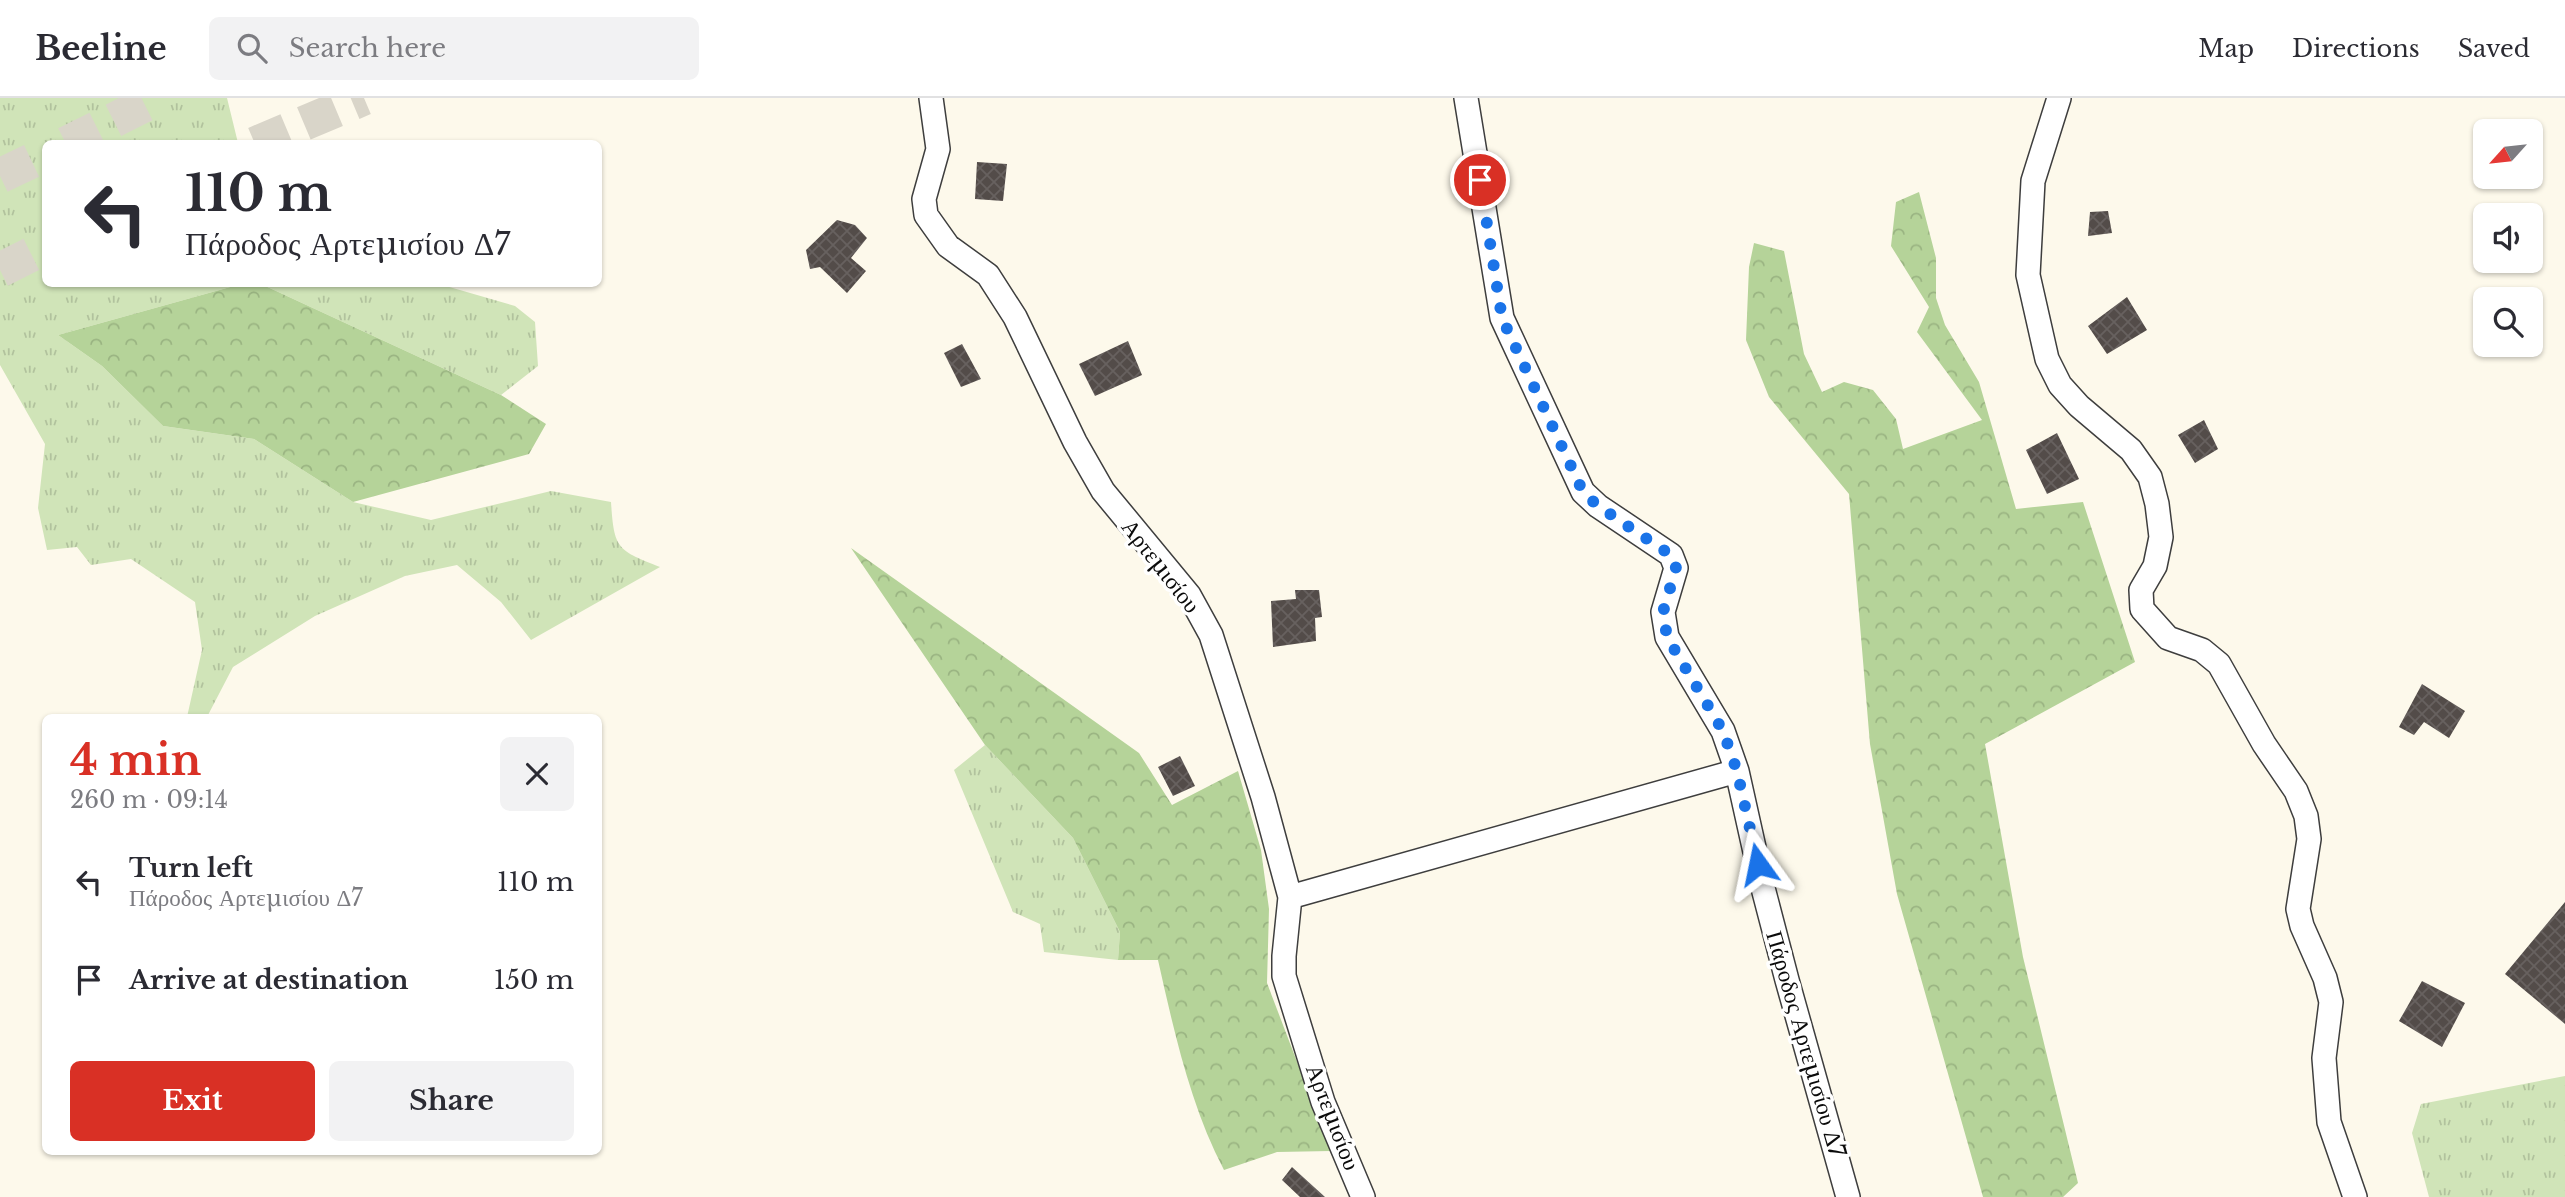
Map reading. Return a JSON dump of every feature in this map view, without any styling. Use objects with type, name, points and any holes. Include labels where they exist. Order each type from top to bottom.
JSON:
[{"type":"street","name":"Αρτεμισίου","points":[[931,98],[938,149],[924,199],[926,215],[948,246],[988,275],[1015,317],[1075,442],[1103,491],[1189,595],[1211,635],[1263,797],[1290,897],[1284,976],[1323,1102],[1363,1197]]},
{"type":"street","name":"Πάροδος Αρτεμισίου Δ7","points":[[1466,98],[1502,318],[1583,492],[1598,506],[1671,555],[1676,568],[1663,612],[1667,637],[1723,731],[1737,771],[1763,888],[1848,1197]]},
{"type":"street","points":[[2059,98],[2033,181],[2028,275],[2047,359],[2060,385],[2079,406],[2131,450],[2150,477],[2157,503],[2161,537],[2155,566],[2141,590],[2142,609],[2168,638],[2202,650],[2218,664],[2264,744],[2296,791],[2306,816],[2309,839],[2298,909],[2302,926],[2325,978],[2331,1002],[2324,1058],[2329,1122],[2355,1197]]},
{"type":"street","points":[[1290,897],[1737,771]]},
{"type":"green space","points":[[0,98],[227,98],[237,140],[42,140],[42,287],[230,287],[58,335],[102,366],[163,426],[254,439],[353,502],[431,520],[551,491],[611,502],[616,539],[621,546],[635,556],[660,567],[531,640],[501,602],[457,565],[405,576],[315,616],[233,667],[209,714],[188,714],[202,650],[195,602],[131,559],[91,565],[77,547],[47,550],[38,508],[45,444],[0,365]]},
{"type":"green space","points":[[1919,192],[1936,258],[1936,298],[1945,325],[1979,382],[2016,509],[2083,502],[2135,662],[1985,744],[2023,957],[2078,1183],[2063,1197],[1983,1197],[1897,894],[1870,744],[1849,494],[1769,397],[1746,340],[1749,267],[1754,243],[1784,251],[1804,354],[1822,392],[1844,382],[1873,390],[1896,419],[1903,449],[1982,420],[1917,332],[1929,307],[1891,246],[1896,202]]},
{"type":"green space","points":[[230,287],[267,287],[501,395],[546,424],[529,454],[353,502],[254,439],[163,426],[102,366],[58,335]]},
{"type":"green space","points":[[267,287],[449,287],[515,306],[535,322],[538,366],[501,395]]},
{"type":"green space","points":[[851,548],[1139,753],[1172,805],[1238,771],[1261,850],[1269,909],[1267,983],[1331,1151],[1277,1152],[1224,1170],[1192,1094],[1158,960],[1118,960],[1120,932],[1073,838],[985,745]]},
{"type":"green space","points":[[985,745],[1073,838],[1120,932],[1118,960],[1044,952],[1040,924],[1013,912],[954,770]]},
{"type":"green space","points":[[2565,1076],[2565,1197],[2429,1197],[2412,1133],[2421,1104]]},
{"type":"building","points":[[977,162],[1007,164],[1003,201],[975,199]]},
{"type":"building","points":[[2108,211],[2112,233],[2088,236],[2090,212]]},
{"type":"building","points":[[837,220],[855,225],[867,238],[851,258],[866,271],[847,293],[820,267],[810,269],[806,250]]},
{"type":"building","points":[[2127,297],[2147,330],[2107,354],[2088,326]]},
{"type":"building","points":[[1128,341],[1142,375],[1095,396],[1079,364]]},
{"type":"building","points":[[962,344],[981,379],[961,387],[944,353]]},
{"type":"building","points":[[2204,420],[2218,449],[2195,463],[2178,435]]},
{"type":"building","points":[[2057,433],[2079,479],[2047,494],[2026,450]]},
{"type":"building","points":[[1295,590],[1319,590],[1322,617],[1315,618],[1316,641],[1273,647],[1271,601],[1296,599]]},
{"type":"building","points":[[2422,684],[2465,711],[2449,738],[2424,722],[2414,735],[2399,727]]},
{"type":"building","points":[[1180,756],[1195,786],[1173,796],[1158,767]]},
{"type":"building","points":[[2565,902],[2565,1024],[2505,974]]},
{"type":"building","points":[[2422,981],[2465,1003],[2442,1047],[2399,1021]]},
{"type":"building","points":[[1292,1167],[1325,1197],[1300,1197],[1282,1180]]},
{"type":"tunnel","points":[[74,140],[158,98]]},
{"type":"tunnel","points":[[264,140],[364,98]]},
{"type":"tunnel","points":[[0,176],[42,156]]},
{"type":"tunnel","points":[[0,270],[42,249]]},
{"type":"route","points":[[1480,180],[1502,318],[1583,492],[1598,506],[1671,555],[1676,568],[1663,612],[1667,637],[1723,731],[1737,771],[1758,864]]}]
